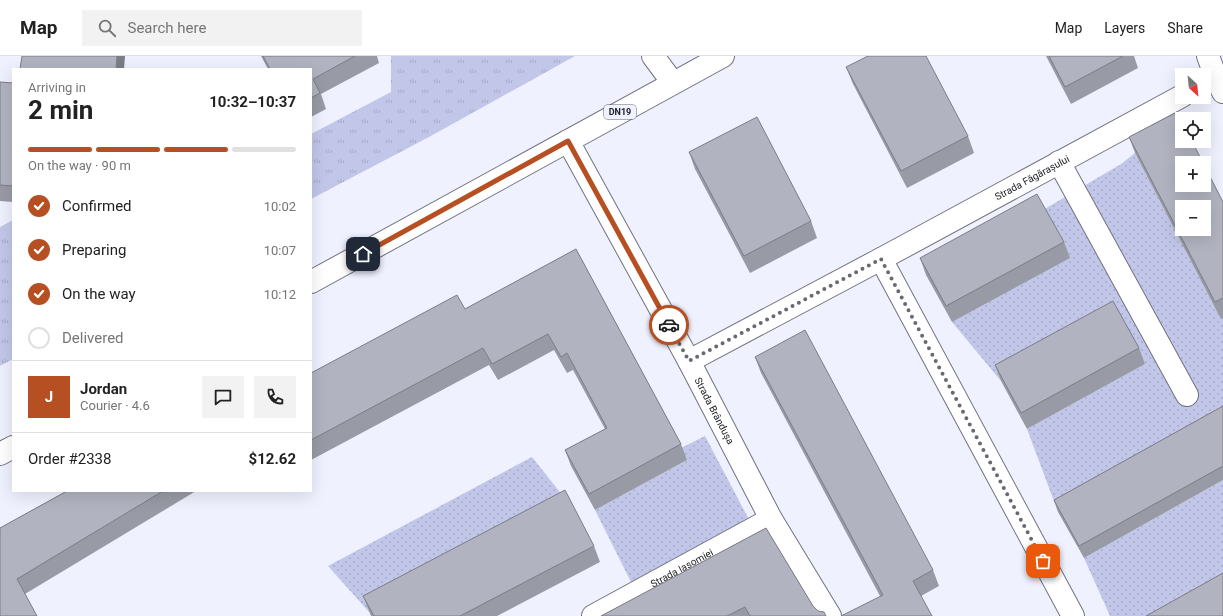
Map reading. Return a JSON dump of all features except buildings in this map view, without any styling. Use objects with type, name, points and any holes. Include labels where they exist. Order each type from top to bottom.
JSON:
[{"type":"street","points":[[653,56],[673,83]]},
{"type":"street","name":"DN19","points":[[312,281],[723,56]]},
{"type":"street","points":[[1194,56],[1214,85]]},
{"type":"street","points":[[1208,56],[1214,85]]},
{"type":"street","name":"Strada Făgărașului","points":[[689,361],[1175,100]]},
{"type":"street","name":"Strada Brândușa","points":[[568,141],[689,361],[771,519],[830,616]]},
{"type":"street","points":[[1059,162],[1187,395]]},
{"type":"street","points":[[881,259],[1073,616]]},
{"type":"street","points":[[0,454],[12,448]]},
{"type":"street","name":"Strada Iasomiei","points":[[593,616],[771,519]]},
{"type":"green space","points":[[391,56],[575,56],[429,137],[312,198],[312,133],[391,92]]},
{"type":"green space","points":[[1135,153],[1175,230],[1175,236],[1178,236],[1221,318],[1223,318],[1223,420],[1058,512],[1027,429],[1145,364],[1118,317],[1001,381],[952,322],[1069,258],[1043,210],[1121,164]]},
{"type":"green space","points":[[12,221],[12,360],[0,366],[0,227]]},
{"type":"green space","points":[[705,436],[754,529],[636,592],[595,510],[687,460],[681,448]]},
{"type":"green space","points":[[532,457],[571,506],[369,612],[328,566]]},
{"type":"green space","points":[[1223,480],[1223,590],[1177,616],[1110,616],[1084,558]]},
{"type":"way so far","points":[[669,325],[689,361],[881,259],[1043,561]]},
{"type":"route","points":[[363,254],[568,141],[669,325]]}]
